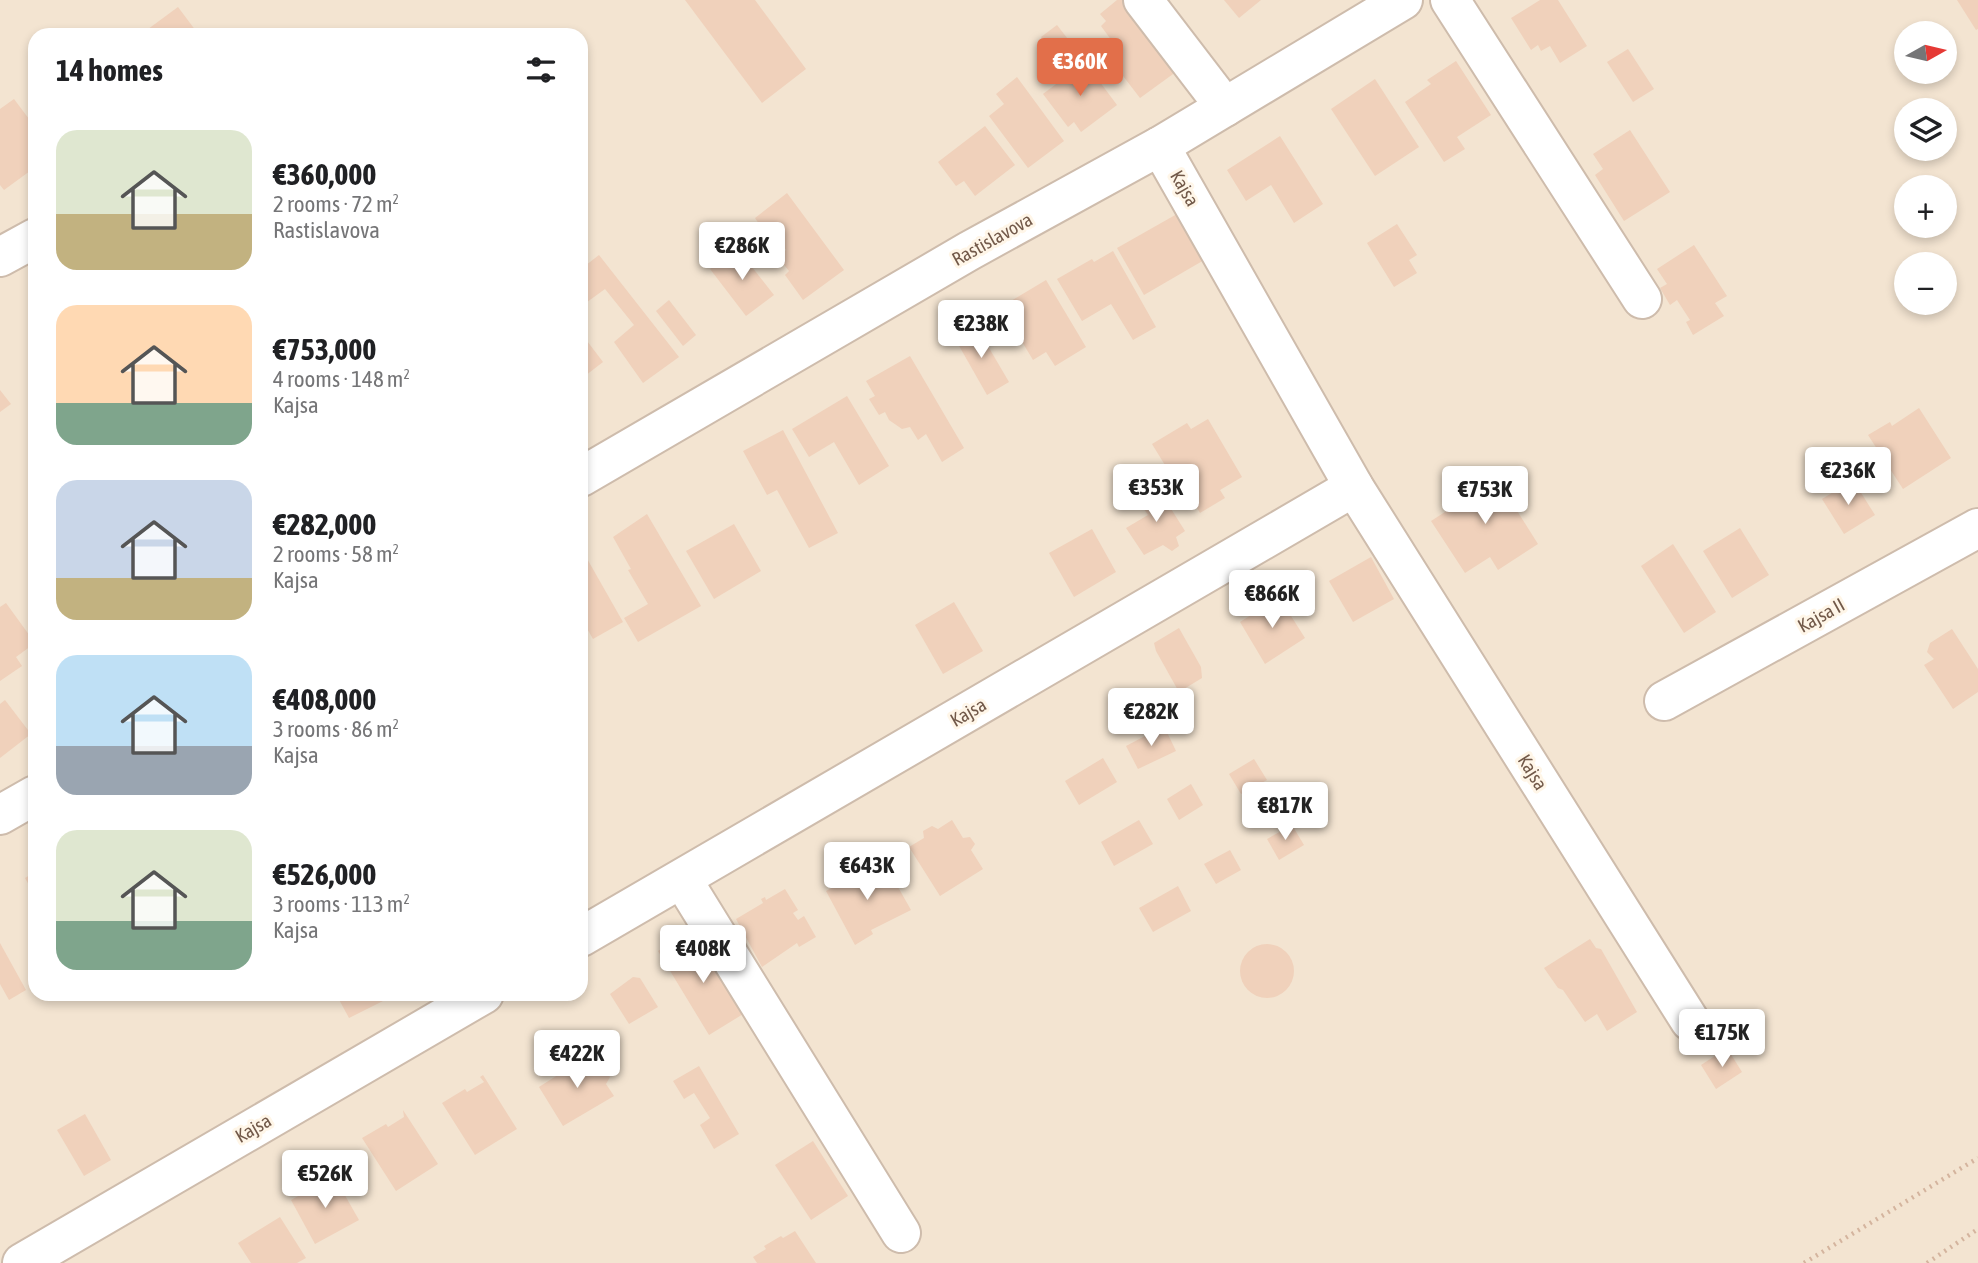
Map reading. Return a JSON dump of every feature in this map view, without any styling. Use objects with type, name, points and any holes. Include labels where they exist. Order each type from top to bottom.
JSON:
[{"type":"street","points":[[1143,0],[1225,107]]},
{"type":"street","name":"Rastislavova","points":[[588,473],[969,251],[1160,146],[1404,0]]},
{"type":"street","points":[[1450,0],[1642,299]]},
{"type":"street","name":"Kajsa","points":[[1160,146],[1354,487],[1690,1021]]},
{"type":"street","points":[[0,257],[28,242]]},
{"type":"street","name":"Kajsa","points":[[588,933],[1354,487]]},
{"type":"street","name":"Kajsa II","points":[[1664,701],[1978,528]]},
{"type":"street","points":[[0,815],[28,799]]},
{"type":"street","points":[[682,878],[901,1233]]},
{"type":"street","name":"Kajsa","points":[[22,1263],[472,1001]]},
{"type":"path","points":[[1804,1263],[1978,1158]]},
{"type":"path","points":[[1927,1263],[1978,1229]]},
{"type":"shaded area","points":[[0,0],[1978,0],[1978,1263],[0,1263]]},
{"type":"building","points":[[685,0],[755,0],[806,69],[762,103]]},
{"type":"building","points":[[1117,0],[1124,0],[1180,69],[1140,98],[1110,59],[1120,52],[1101,26],[1106,21],[1100,14]]},
{"type":"building","points":[[1224,0],[1261,0],[1239,18]]},
{"type":"building","points":[[1540,0],[1558,0],[1587,46],[1560,63],[1550,46],[1541,51],[1538,45],[1531,50],[1511,18]]},
{"type":"building","points":[[1957,0],[1978,0],[1978,29],[1976,30]]},
{"type":"building","points":[[178,7],[194,28],[150,28]]},
{"type":"building","points":[[1057,25],[1081,56],[1065,68],[1041,37]]},
{"type":"building","points":[[1628,49],[1654,89],[1633,102],[1607,62]]},
{"type":"building","points":[[1456,61],[1491,115],[1457,137],[1465,149],[1444,162],[1405,102],[1431,84],[1427,80]]},
{"type":"building","points":[[1085,62],[1117,105],[1081,132],[1074,122],[1068,127],[1043,94]]},
{"type":"building","points":[[1017,77],[1064,141],[1028,168],[989,116],[1004,104],[996,94]]},
{"type":"building","points":[[1375,79],[1419,147],[1375,176],[1331,109]]},
{"type":"building","points":[[14,99],[28,118],[28,172],[4,190],[0,185],[0,109]]},
{"type":"building","points":[[985,126],[1015,165],[975,196],[964,181],[956,186],[938,162]]},
{"type":"building","points":[[1630,130],[1670,192],[1624,221],[1595,175],[1603,169],[1593,154]]},
{"type":"building","points":[[1280,136],[1323,204],[1294,223],[1271,185],[1246,201],[1227,170]]},
{"type":"building","points":[[787,193],[844,270],[803,300],[785,275],[789,271],[777,256],[786,250],[768,226],[763,230],[755,218]]},
{"type":"building","points":[[1184,210],[1211,256],[1144,295],[1117,248]]},
{"type":"building","points":[[1397,224],[1417,255],[1409,260],[1417,273],[1394,287],[1367,243]]},
{"type":"building","points":[[1694,245],[1727,296],[1715,303],[1724,316],[1693,335],[1686,322],[1690,320],[1677,300],[1670,305],[1660,288],[1667,284],[1657,269]]},
{"type":"building","points":[[737,248],[774,295],[746,316],[710,269]]},
{"type":"building","points":[[1113,251],[1156,327],[1133,340],[1111,304],[1082,321],[1057,279],[1092,259],[1094,262]]},
{"type":"building","points":[[599,255],[679,357],[643,383],[614,342],[634,325],[605,289],[588,301],[588,264]]},
{"type":"building","points":[[1046,280],[1086,347],[1055,366],[1046,352],[1033,360],[1001,307]]},
{"type":"building","points":[[669,300],[696,335],[683,346],[656,311]]},
{"type":"building","points":[[975,324],[1009,382],[987,395],[954,337]]},
{"type":"building","points":[[588,342],[603,362],[588,374]]},
{"type":"building","points":[[910,356],[964,448],[942,462],[926,434],[918,440],[910,427],[902,429],[889,420],[885,412],[879,415],[869,399],[875,396],[866,381]]},
{"type":"building","points":[[0,390],[11,404],[0,412]]},
{"type":"building","points":[[847,396],[889,466],[859,485],[834,442],[809,457],[792,429]]},
{"type":"building","points":[[1919,408],[1951,458],[1903,489],[1868,435],[1890,422],[1892,426]]},
{"type":"building","points":[[1208,419],[1242,477],[1220,490],[1225,498],[1200,513],[1173,467],[1168,470],[1152,444],[1187,423],[1191,429]]},
{"type":"building","points":[[783,430],[838,533],[809,548],[777,490],[767,495],[743,451]]},
{"type":"building","points":[[1492,471],[1538,544],[1498,570],[1490,557],[1465,573],[1431,521],[1465,499],[1459,491]]},
{"type":"building","points":[[1853,480],[1875,515],[1844,534],[1822,499]]},
{"type":"building","points":[[1156,485],[1185,531],[1176,537],[1179,546],[1172,551],[1163,545],[1144,555],[1126,528],[1148,515],[1136,497]]},
{"type":"building","points":[[647,514],[701,606],[638,642],[624,618],[648,604],[613,537]]},
{"type":"building","points":[[734,524],[761,571],[714,599],[686,551]]},
{"type":"building","points":[[1740,528],[1769,575],[1732,598],[1703,551]]},
{"type":"building","points":[[1092,529],[1116,572],[1074,597],[1049,553]]},
{"type":"building","points":[[1673,544],[1716,612],[1684,633],[1641,566]]},
{"type":"building","points":[[1371,557],[1394,599],[1353,622],[1329,581]]},
{"type":"building","points":[[588,560],[623,622],[593,639],[588,630]]},
{"type":"building","points":[[1279,597],[1305,638],[1265,664],[1240,622]]},
{"type":"building","points":[[954,602],[983,651],[943,674],[915,625]]},
{"type":"building","points":[[6,603],[28,633],[28,648],[16,657],[22,666],[0,681],[0,607]]},
{"type":"building","points":[[1179,628],[1201,667],[1202,678],[1179,692],[1154,643]]},
{"type":"building","points":[[1952,629],[1978,669],[1978,692],[1953,709],[1924,665],[1934,659],[1927,652],[1930,643]]},
{"type":"building","points":[[5,700],[28,730],[28,736],[0,758],[0,704]]},
{"type":"building","points":[[1164,726],[1176,751],[1138,769],[1126,746]]},
{"type":"building","points":[[1103,758],[1117,782],[1079,805],[1065,781]]},
{"type":"building","points":[[1254,759],[1267,780],[1241,794],[1229,774]]},
{"type":"building","points":[[1191,784],[1203,805],[1179,820],[1167,799]]},
{"type":"building","points":[[952,820],[963,838],[970,837],[975,844],[971,850],[983,869],[940,896],[909,847],[924,838],[923,831],[932,826],[938,829]]},
{"type":"building","points":[[1139,820],[1153,844],[1114,866],[1101,842]]},
{"type":"building","points":[[1292,825],[1304,845],[1279,860],[1267,839]]},
{"type":"building","points":[[1230,850],[1241,870],[1216,884],[1204,864]]},
{"type":"building","points":[[878,862],[891,882],[894,880],[911,910],[871,930],[873,934],[855,945],[826,891]]},
{"type":"building","points":[[1178,886],[1191,911],[1153,932],[1139,908]]},
{"type":"building","points":[[785,889],[798,910],[793,913],[798,920],[804,916],[816,937],[799,947],[797,943],[762,967],[736,919],[763,903],[761,899],[765,897],[766,900]]},
{"type":"building","points":[[685,934],[703,963],[715,956],[748,1011],[709,1035],[658,951]]},
{"type":"building","points":[[1590,939],[1596,948],[1601,949],[1637,1012],[1607,1031],[1597,1014],[1585,1022],[1544,968]]},
{"type":"building","points":[[0,943],[26,990],[9,1000],[0,984]]},
{"type":"building","points":[[1272,944],[1282,948],[1290,956],[1294,971],[1290,986],[1282,994],[1262,998],[1252,994],[1244,986],[1240,966],[1244,956],[1252,948]]},
{"type":"building","points":[[633,977],[640,978],[658,1007],[629,1024],[610,994]]},
{"type":"building","points":[[340,1001],[383,1001],[349,1018]]},
{"type":"building","points":[[1727,1048],[1742,1072],[1716,1089],[1701,1065]]},
{"type":"building","points":[[589,1055],[597,1068],[605,1070],[610,1077],[606,1084],[614,1096],[563,1126],[539,1087]]},
{"type":"building","points":[[699,1066],[739,1134],[714,1149],[700,1125],[710,1118],[694,1093],[684,1099],[673,1081]]},
{"type":"building","points":[[483,1075],[517,1129],[475,1155],[442,1103],[465,1089],[467,1092],[484,1082],[480,1077]]},
{"type":"building","points":[[403,1110],[438,1164],[396,1191],[362,1138],[404,1117]]},
{"type":"building","points":[[85,1114],[111,1160],[84,1176],[57,1130]]},
{"type":"building","points":[[813,1141],[848,1196],[811,1220],[775,1165]]},
{"type":"building","points":[[334,1176],[359,1220],[315,1244],[291,1200]]},
{"type":"building","points":[[280,1217],[306,1258],[297,1263],[251,1263],[238,1243]]},
{"type":"building","points":[[795,1231],[816,1263],[757,1263],[753,1257],[766,1249],[764,1246]]}]
